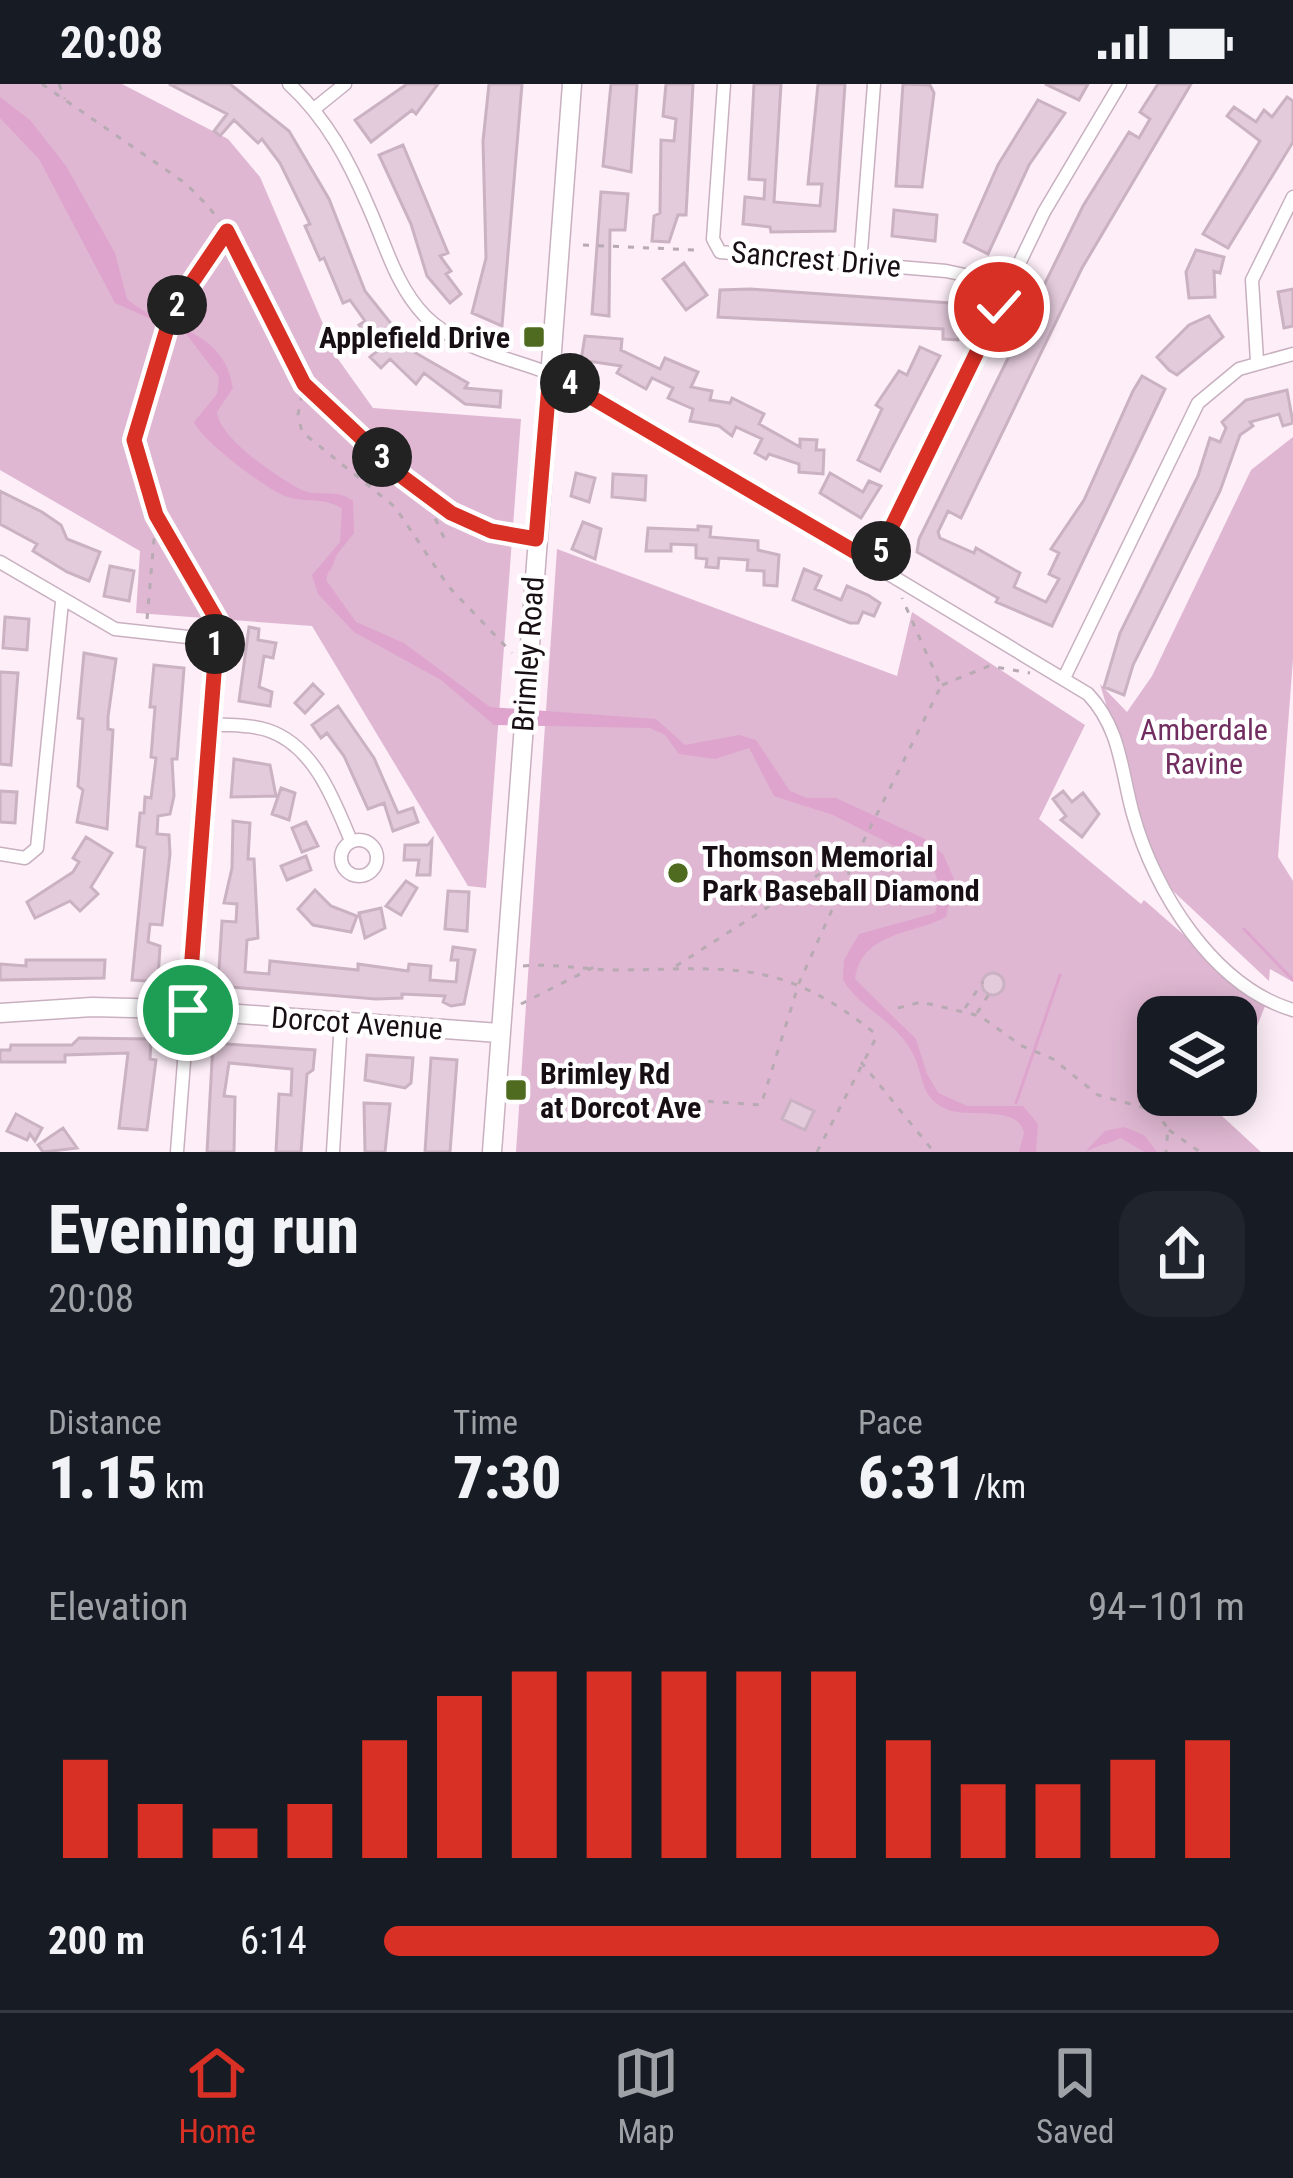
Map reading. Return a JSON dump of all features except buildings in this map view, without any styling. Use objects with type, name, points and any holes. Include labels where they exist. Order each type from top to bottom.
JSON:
[{"type":"main road","name":"Brimley Road","points":[[492,1152],[572,84]]},
{"type":"main road","name":"Dorcot Avenue","points":[[0,1013],[92,1007],[188,1010],[499,1034]]},
{"type":"street","points":[[289,84],[342,148],[394,269],[426,316],[482,350],[550,373],[1065,676],[1094,700],[1116,739],[1133,815],[1175,908],[1202,944],[1250,988],[1293,1010]]},
{"type":"street","points":[[314,109],[345,84]]},
{"type":"street","name":"Sancrest Drive","points":[[724,84],[713,247],[729,255],[959,273],[1006,293]]},
{"type":"street","points":[[860,264],[874,84]]},
{"type":"street","points":[[874,563],[1045,212],[1120,84]]},
{"type":"street","points":[[1257,361],[1252,280],[1293,196]]},
{"type":"street","points":[[1065,676],[1185,424],[1220,381],[1257,361],[1293,354]]},
{"type":"street","points":[[0,562],[62,602],[128,634],[215,640]]},
{"type":"street","points":[[0,854],[25,858],[37,848],[62,602]]},
{"type":"street","points":[[177,1152],[218,622]]},
{"type":"street","points":[[209,724],[262,728],[285,737],[322,779],[352,841]]},
{"type":"street","points":[[333,1152],[341,1020]]},
{"type":"lane","points":[[340,417],[451,513],[491,531],[536,539]]},
{"type":"path","points":[[42,84],[185,183],[227,231],[304,384],[340,417]]},
{"type":"path","points":[[59,84],[67,102]]},
{"type":"path","points":[[218,622],[156,515],[134,440],[172,312],[227,231]]},
{"type":"path","points":[[583,245],[696,250]]},
{"type":"path","points":[[304,384],[298,416],[302,432],[395,507],[464,604],[527,663]]},
{"type":"path","points":[[424,493],[445,540]]},
{"type":"path","points":[[147,619],[156,515]]},
{"type":"path","points":[[899,586],[941,686]]},
{"type":"path","points":[[663,1098],[761,1105],[799,983],[941,686],[989,666],[1043,677]]},
{"type":"path","points":[[676,965],[860,848]]},
{"type":"path","points":[[523,966],[559,962],[758,971],[833,1000],[878,1034],[860,1060],[817,1152]]},
{"type":"path","points":[[521,1004],[593,967]]},
{"type":"path","points":[[964,1010],[983,982]]},
{"type":"path","points":[[976,1014],[989,994]]},
{"type":"path","points":[[898,1008],[921,1002],[976,1014],[1022,1046],[1040,1052],[1098,1096],[1156,1111],[1168,1129],[1200,1152]]},
{"type":"path","points":[[860,1060],[934,1152]]},
{"type":"path","points":[[1166,1152],[1168,1129]]},
{"type":"green space","points":[[0,84],[122,84],[228,139],[260,177],[338,359],[373,408],[521,419],[486,888],[468,886],[312,626],[136,613],[140,551],[0,470]]},
{"type":"green space","name":"Amberdale Ravine","points":[[1293,437],[1293,659],[1278,857],[1293,881],[1293,982],[1270,969],[1269,981],[1157,876],[1100,684],[1127,712],[1152,676],[1251,470]]},
{"type":"green space","points":[[557,549],[897,676],[912,612],[1085,725],[1039,819],[1141,904],[1144,900],[1254,996],[1137,996],[1137,1116],[1222,1116],[1261,1152],[516,1152]]},
{"type":"green space","points":[[1257,999],[1265,1006],[1257,1026]]},
{"type":"shaded area","points":[[0,97],[30,120],[66,166],[115,253],[127,299],[204,340],[217,352],[233,388],[217,412],[227,433],[263,466],[298,488],[353,501],[354,533],[331,562],[326,580],[356,622],[404,643],[490,707],[656,719],[685,745],[739,735],[756,740],[790,791],[807,798],[836,798],[923,838],[943,854],[954,879],[946,917],[878,943],[859,964],[855,979],[916,1039],[932,1090],[967,1106],[1023,1106],[1038,1124],[1036,1152],[1019,1152],[1024,1133],[1012,1118],[954,1111],[936,1103],[906,1043],[843,980],[844,960],[859,934],[935,913],[941,890],[932,865],[833,815],[774,796],[749,748],[715,759],[679,754],[665,735],[650,728],[494,725],[441,680],[354,632],[318,594],[312,575],[340,542],[342,509],[295,499],[266,486],[199,430],[194,422],[217,394],[219,377],[187,335],[115,303],[39,159],[0,118]]},
{"type":"shaded area","points":[[1124,1127],[1144,1135],[1157,1152],[1144,1152],[1119,1137],[1085,1152],[1105,1131]]},
{"type":"waterway","points":[[329,570],[334,558]]},
{"type":"waterway","points":[[1244,929],[1293,980]]},
{"type":"waterway","points":[[1016,1103],[1060,975]]},
{"type":"waterway","points":[[926,1075],[937,1094]]},
{"type":"waterway","points":[[1104,1143],[1119,1137]]},
{"type":"place","name":"Applefield Drive","points":[[534,337]]},
{"type":"place","name":"Thomson Memorial Park Baseball Diamond","points":[[678,873]]},
{"type":"place","name":"Brimley Rd at Dorcot Ave","points":[[516,1090]]},
{"type":"route","points":[[188,1010],[218,622],[176,541],[156,515],[134,440],[172,312],[227,231],[304,384],[404,478],[451,513],[491,531],[536,539],[550,373],[874,563],[999,307]]}]
